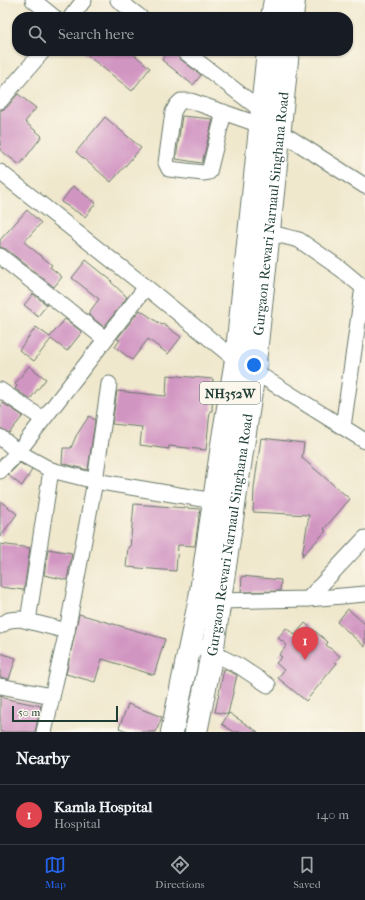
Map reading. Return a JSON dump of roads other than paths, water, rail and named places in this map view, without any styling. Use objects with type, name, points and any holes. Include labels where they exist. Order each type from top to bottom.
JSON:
[{"type":"highway","points":[[273,12],[275,0]]},
{"type":"highway","points":[[293,12],[294,0]]},
{"type":"highway","name":"NH352W","points":[[265,124],[268,56]]},
{"type":"highway","name":"Gurgaon Rewari Narnaul Singhana Road","points":[[196,732],[212,653],[210,599],[254,372],[258,235],[265,124],[286,56]]},
{"type":"highway","name":"NH352W","points":[[172,732],[191,642],[210,599],[214,501],[236,360],[258,235]]},
{"type":"street","points":[[33,0],[48,12]]},
{"type":"street","points":[[75,12],[84,0]]},
{"type":"street","points":[[118,0],[134,12]]},
{"type":"street","points":[[0,101],[39,56]]},
{"type":"street","points":[[190,56],[265,124],[290,138],[365,186]]},
{"type":"street","points":[[224,112],[209,172],[203,173],[169,168],[167,166],[166,163],[173,112],[181,101],[191,101],[265,124]]},
{"type":"street","points":[[1,174],[146,287],[236,360],[365,441]]},
{"type":"street","points":[[258,235],[279,235],[299,240],[341,269],[364,288],[343,427]]},
{"type":"street","points":[[0,256],[105,339]]},
{"type":"street","points":[[0,471],[18,452],[146,287]]},
{"type":"street","points":[[44,732],[67,631],[95,481],[109,384]]},
{"type":"street","points":[[0,390],[43,419]]},
{"type":"street","points":[[0,437],[18,452],[51,470],[95,481],[214,501]]},
{"type":"street","points":[[28,621],[51,470]]},
{"type":"street","points":[[308,600],[365,538]]},
{"type":"street","points":[[210,599],[308,600],[365,594]]},
{"type":"street","points":[[0,626],[9,620],[20,619],[67,631]]},
{"type":"street","points":[[191,642],[239,666],[268,685]]},
{"type":"street","points":[[0,686],[52,696]]},
{"type":"place","name":"Kamla Hospital","points":[[305,660]]}]
